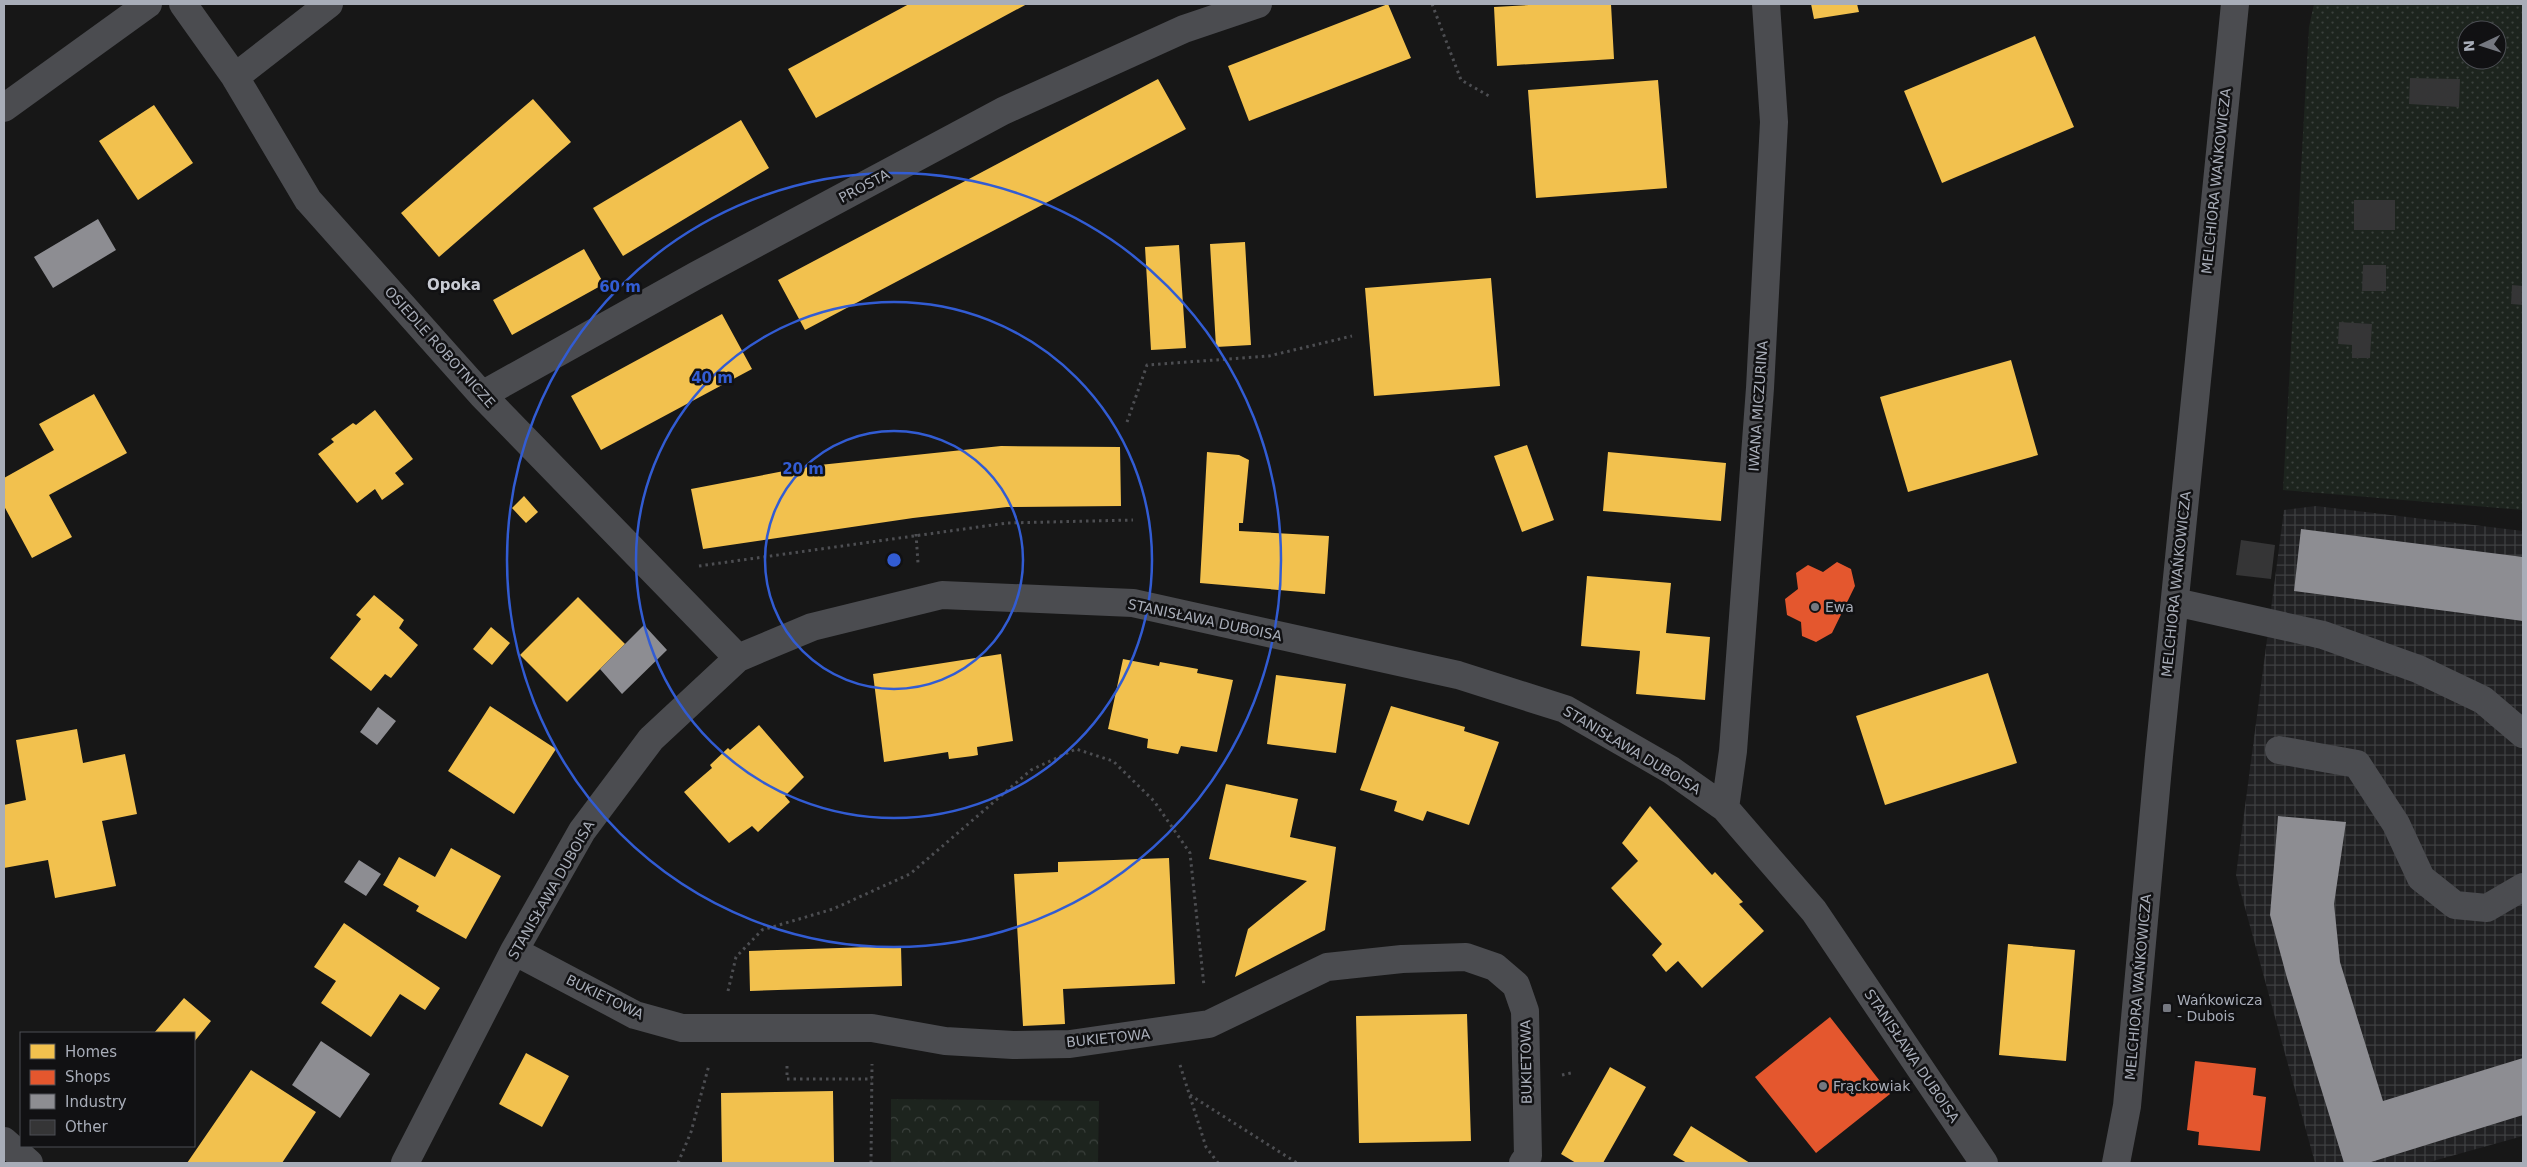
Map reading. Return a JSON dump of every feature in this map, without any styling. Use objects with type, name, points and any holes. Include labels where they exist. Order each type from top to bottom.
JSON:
[{"type":"street","points":[[4,108],[148,4]]},
{"type":"street","name":"OSIEDLE ROBOTNICZE","points":[[183,4],[235,77],[308,200],[482,395],[575,493],[673,590],[738,658]]},
{"type":"street","points":[[235,77],[329,4]]},
{"type":"street","name":"PROSTA","points":[[482,395],[697,275],[1003,111],[1184,29],[1258,4]]},
{"type":"street","name":"IWANA MICZURINA","points":[[1725,808],[1733,752],[1759,397],[1774,132],[1766,4]]},
{"type":"street","name":"MELCHIORA WAŃKOWICZA","points":[[2116,1163],[2127,1106],[2235,4]]},
{"type":"street","name":"STANISŁAWA DUBOISA","points":[[405,1163],[514,952],[582,832],[651,739],[738,658],[812,627],[942,596],[1132,603],[1458,675],[1565,708],[1671,770],[1725,808],[1814,911],[1984,1163]]},
{"type":"street","points":[[2175,602],[2323,635],[2418,669],[2483,700],[2523,734]]},
{"type":"street","points":[[2280,750],[2357,764],[2396,824],[2421,878],[2455,905],[2487,908],[2523,887]]},
{"type":"street","name":"BUKIETOWA","points":[[514,952],[635,1015],[682,1028],[872,1028],[946,1041],[1013,1045],[1070,1044],[1209,1024],[1327,967],[1402,960],[1466,957],[1495,967],[1516,985],[1525,1010],[1528,1156],[1523,1163]]},
{"type":"street","points":[[4,1141],[29,1163]]},
{"type":"path","points":[[1432,4],[1461,80],[1489,96]]},
{"type":"path","points":[[1127,422],[1147,365],[1269,356],[1352,336]]},
{"type":"path","points":[[673,590],[688,567],[1007,523],[1133,520]]},
{"type":"path","points":[[678,1163],[691,1132],[736,957],[762,930],[834,909],[910,874],[1031,770],[1076,749],[1113,761],[1154,801],[1190,853],[1209,1024]]},
{"type":"path","points":[[871,1163],[872,1028]]},
{"type":"path","points":[[787,1029],[786,1080],[872,1079]]},
{"type":"path","points":[[1168,1031],[1206,1147],[1218,1163]]},
{"type":"path","points":[[1189,1095],[1297,1163]]},
{"type":"shaded area","points":[[2316,506],[2523,531],[2523,1136],[2426,1163],[2315,1163],[2236,875],[2284,510]]},
{"type":"green space","points":[[2314,4],[2523,4],[2523,510],[2283,490],[2309,27]]},
{"type":"green space","points":[[891,1099],[1099,1101],[1098,1163],[891,1163]]},
{"type":"building: Homes","points":[[909,4],[1027,4],[816,118],[788,69]]},
{"type":"building: Homes","points":[[1388,4],[1411,58],[1249,121],[1228,66]]},
{"type":"building: Homes","points":[[1549,4],[1611,4],[1614,59],[1497,66],[1494,7]]},
{"type":"building: Homes","points":[[1811,4],[1857,4],[1859,12],[1814,19]]},
{"type":"building: Homes","points":[[2035,36],[2074,127],[1942,183],[1904,91]]},
{"type":"building: Homes","points":[[1158,79],[1186,129],[805,330],[778,280]]},
{"type":"building: Homes","points":[[1658,80],[1667,188],[1536,198],[1528,90]]},
{"type":"building: Homes","points":[[533,99],[571,142],[439,257],[401,213]]},
{"type":"building: Homes","points":[[154,105],[193,163],[138,200],[99,141]]},
{"type":"building: Homes","points":[[741,120],[769,168],[623,256],[593,208]]},
{"type":"building: Homes","points":[[1245,242],[1251,345],[1216,347],[1210,244]]},
{"type":"building: Homes","points":[[1179,245],[1186,348],[1151,350],[1145,247]]},
{"type":"building: Homes","points":[[584,249],[604,284],[512,335],[493,300]]},
{"type":"building: Homes","points":[[1491,278],[1500,386],[1374,396],[1365,288]]},
{"type":"building: Homes","points":[[722,314],[752,369],[601,450],[571,396]]},
{"type":"building: Homes","points":[[2011,360],[2038,455],[1908,492],[1880,397]]},
{"type":"building: Homes","points":[[94,394],[127,453],[49,495],[72,537],[32,558],[4,506],[4,478],[54,450],[39,424]]},
{"type":"building: Homes","points":[[375,410],[413,459],[395,473],[404,484],[382,500],[375,489],[357,503],[318,454],[334,442],[331,439],[353,423],[356,425]]},
{"type":"building: Homes","points":[[1527,445],[1554,520],[1522,532],[1494,456]]},
{"type":"building: Homes","points":[[1001,446],[1120,447],[1121,506],[1007,507],[913,518],[703,549],[691,489],[810,466]]},
{"type":"building: Homes","points":[[1207,452],[1239,455],[1249,460],[1243,523],[1239,523],[1239,531],[1329,536],[1325,594],[1200,583]]},
{"type":"building: Homes","points":[[1608,452],[1726,463],[1721,521],[1603,511]]},
{"type":"building: Homes","points":[[524,496],[538,512],[526,523],[512,508]]},
{"type":"building: Homes","points":[[1587,576],[1671,583],[1666,633],[1710,637],[1705,700],[1636,694],[1640,651],[1581,646]]},
{"type":"building: Homes","points":[[374,595],[404,620],[399,628],[418,645],[391,678],[385,674],[371,691],[330,658],[361,619],[356,615]]},
{"type":"building: Homes","points":[[578,597],[625,644],[567,702],[520,655]]},
{"type":"building: Homes","points":[[491,627],[510,643],[492,665],[473,649]]},
{"type":"building: Homes","points":[[1001,654],[1013,741],[977,747],[978,755],[973,756],[949,759],[948,752],[884,762],[873,674]]},
{"type":"building: Homes","points":[[1123,659],[1159,666],[1160,662],[1198,669],[1197,673],[1233,680],[1217,752],[1181,746],[1178,754],[1147,748],[1148,739],[1108,729]]},
{"type":"building: Homes","points":[[1988,673],[2017,763],[1885,805],[1856,716]]},
{"type":"building: Homes","points":[[1276,675],[1346,684],[1336,753],[1267,744]]},
{"type":"building: Homes","points":[[490,706],[556,749],[514,814],[448,771]]},
{"type":"building: Homes","points":[[1391,706],[1465,727],[1464,731],[1499,742],[1469,825],[1427,811],[1423,821],[1394,811],[1397,801],[1360,790]]},
{"type":"building: Homes","points":[[759,725],[804,777],[785,796],[790,802],[758,832],[752,826],[729,843],[684,792],[712,768],[710,765],[728,748],[730,750]]},
{"type":"building: Homes","points":[[77,729],[83,763],[125,754],[137,814],[102,821],[116,886],[55,898],[48,860],[4,868],[4,805],[26,800],[16,740]]},
{"type":"building: Homes","points":[[1226,784],[1298,799],[1290,837],[1336,847],[1325,930],[1235,977],[1248,929],[1307,881],[1209,859]]},
{"type":"building: Homes","points":[[1650,806],[1712,875],[1715,872],[1743,902],[1739,904],[1764,931],[1702,988],[1678,961],[1666,972],[1652,955],[1662,944],[1611,888],[1638,861],[1622,843]]},
{"type":"building: Homes","points":[[451,848],[501,876],[466,939],[416,911],[419,906],[383,885],[399,857],[435,877]]},
{"type":"building: Homes","points":[[1169,858],[1175,984],[1063,989],[1065,1024],[1023,1026],[1014,874],[1058,872],[1058,862]]},
{"type":"building: Homes","points":[[344,923],[440,988],[425,1010],[400,994],[371,1037],[321,1003],[336,981],[314,967]]},
{"type":"building: Homes","points":[[2008,944],[2075,950],[2066,1061],[1999,1055]]},
{"type":"building: Homes","points":[[901,946],[902,986],[750,991],[749,951]]},
{"type":"building: Homes","points":[[184,998],[211,1021],[195,1041],[195,1032],[155,1032]]},
{"type":"building: Homes","points":[[1467,1014],[1471,1141],[1359,1143],[1356,1016]]},
{"type":"building: Homes","points":[[526,1053],[569,1076],[542,1127],[499,1104]]},
{"type":"building: Homes","points":[[1610,1067],[1646,1087],[1603,1163],[1576,1163],[1561,1154]]},
{"type":"building: Homes","points":[[251,1070],[316,1112],[282,1163],[187,1163]]},
{"type":"building: Homes","points":[[833,1091],[834,1163],[722,1163],[721,1093]]},
{"type":"building: Homes","points":[[1691,1126],[1750,1163],[1687,1163],[1673,1155]]},
{"type":"building: Shops","name":"Ewa","points":[[1837,562],[1851,569],[1855,586],[1832,633],[1816,642],[1802,636],[1801,622],[1787,615],[1785,599],[1798,589],[1796,573],[1808,565],[1823,572]]},
{"type":"building: Shops","name":"Frąckowiak","points":[[1830,1017],[1890,1094],[1816,1153],[1755,1077]]},
{"type":"building: Shops","points":[[2195,1061],[2256,1068],[2253,1095],[2266,1097],[2260,1151],[2198,1145],[2199,1132],[2187,1130]]},
{"type":"building: Industry","points":[[98,219],[116,250],[53,288],[34,257]]},
{"type":"building: Industry","points":[[2301,529],[2523,557],[2523,621],[2294,591]]},
{"type":"building: Industry","points":[[644,625],[667,650],[622,694],[600,669]]},
{"type":"building: Industry","points":[[378,707],[396,721],[377,745],[360,732]]},
{"type":"building: Industry","points":[[2278,816],[2346,822],[2334,904],[2340,962],[2383,1101],[2523,1058],[2523,1115],[2368,1163],[2344,1163],[2287,978],[2270,915]]},
{"type":"building: Industry","points":[[359,860],[381,874],[366,896],[344,882]]},
{"type":"building: Industry","points":[[321,1041],[370,1074],[340,1118],[292,1085]]},
{"type":"building: Other","points":[[2410,78],[2460,79],[2459,107],[2409,104]]},
{"type":"building: Other","points":[[2354,200],[2395,200],[2395,230],[2354,230]]},
{"type":"building: Other","points":[[2363,265],[2386,265],[2386,291],[2362,291]]},
{"type":"building: Other","points":[[2512,285],[2523,286],[2523,305],[2511,304]]},
{"type":"building: Other","points":[[2339,322],[2372,324],[2370,358],[2352,358],[2352,345],[2338,344]]},
{"type":"building: Other","points":[[2241,540],[2275,545],[2271,579],[2236,575]]},
{"type":"place","name":"Ewa","points":[[1815,607]]},
{"type":"place","name":"Wańkowicza - Dubois","points":[[2167,1008]]},
{"type":"place","name":"Frąckowiak","points":[[1823,1086]]},
{"type":"district","name":"Opoka","points":[[454,285]]}]
